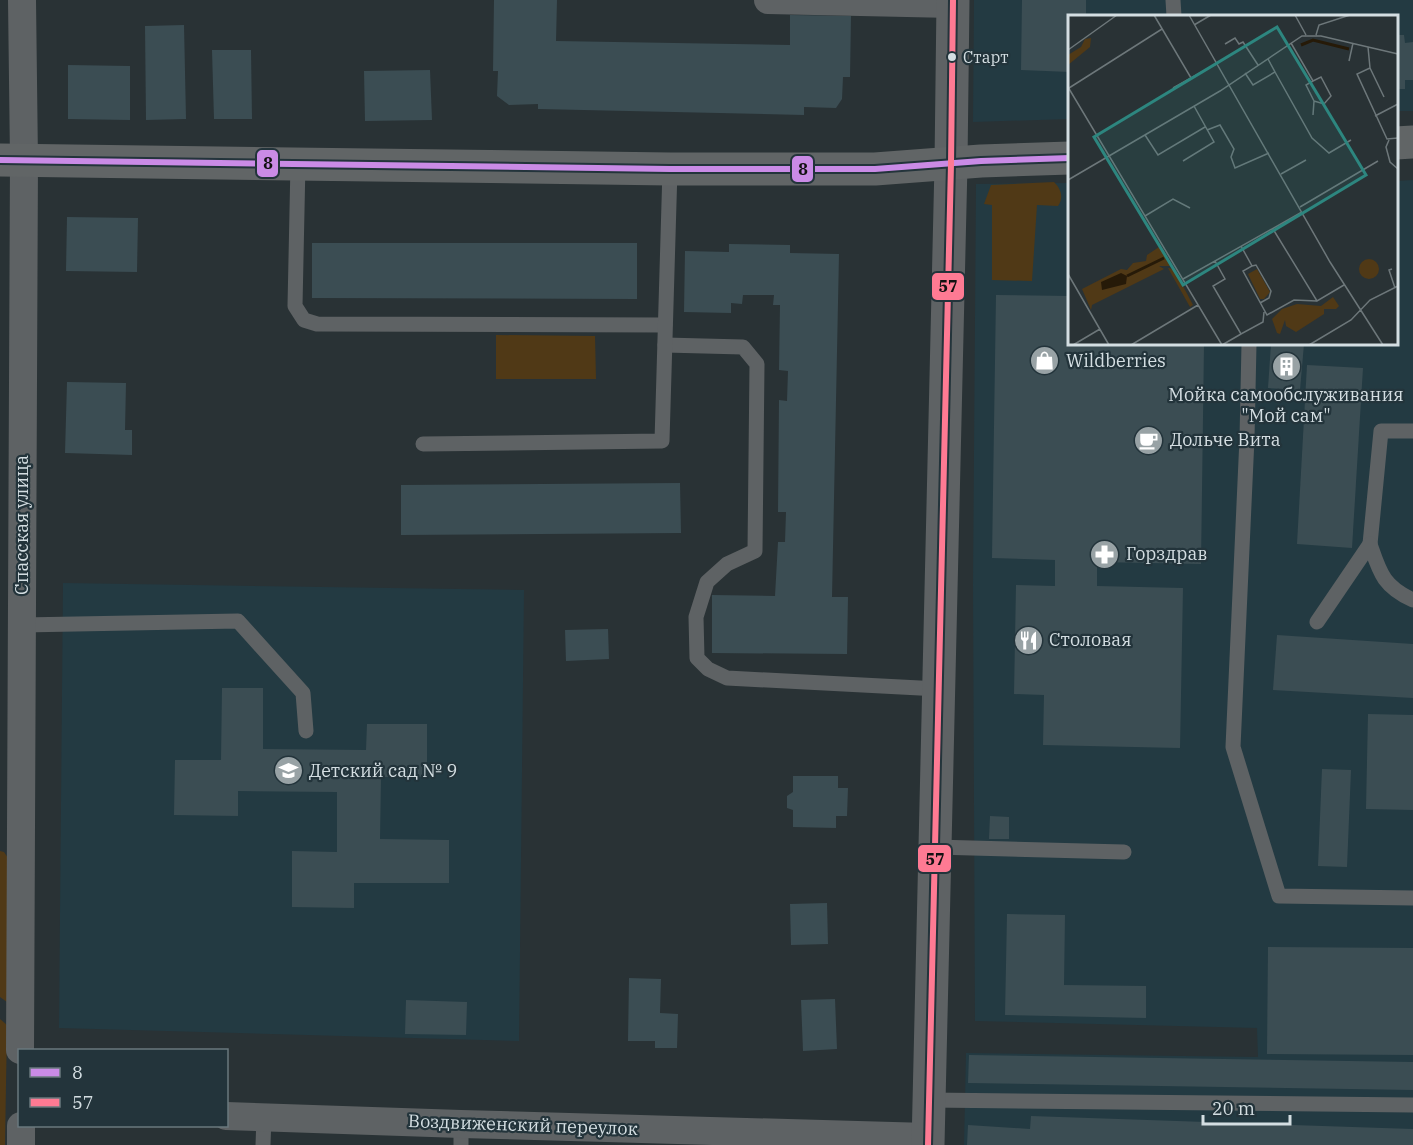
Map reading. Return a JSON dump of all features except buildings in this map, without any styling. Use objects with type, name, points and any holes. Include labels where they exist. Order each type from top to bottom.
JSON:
[{"type":"main road","points":[[12,160],[670,169],[875,169],[1068,158]]},
{"type":"street","name":"Спасская улица","points":[[20,1049],[22,625],[12,160],[22,0]]},
{"type":"street","points":[[768,0],[953,2],[928,1141]]},
{"type":"street","name":"Воздвиженский переулок","points":[[228,1116],[264,1117],[461,1135],[928,1141]]},
{"type":"street","points":[[21,1127],[21,1145]]},
{"type":"lane","points":[[1173,0],[1174,15]]},
{"type":"lane","points":[[298,163],[296,306],[304,320],[317,324],[665,325]]},
{"type":"lane","points":[[423,444],[662,441],[670,169]]},
{"type":"lane","points":[[664,345],[743,347],[758,364],[755,551],[727,564],[707,582],[696,617],[697,658],[708,669],[727,678],[939,688]]},
{"type":"lane","points":[[1249,345],[1247,450],[1233,747],[1279,896],[1413,898]]},
{"type":"lane","points":[[1413,431],[1381,431],[1370,544],[1381,576],[1400,594],[1413,600]]},
{"type":"lane","points":[[1317,622],[1370,544]]},
{"type":"lane","points":[[22,625],[238,621],[303,693],[306,731]]},
{"type":"lane","points":[[935,847],[1124,852]]},
{"type":"lane","points":[[929,1100],[1413,1105]]},
{"type":"lane","points":[[263,1145],[264,1117]]},
{"type":"shaded area","points":[[974,0],[1413,0],[1413,111],[1398,111],[1398,15],[1068,15],[1068,119],[973,122]]},
{"type":"shaded area","points":[[1413,180],[1413,1145],[964,1145],[966,1053],[1258,1057],[1257,1028],[975,1021],[973,585],[976,184],[1068,183],[1068,345],[1398,345],[1398,181]]},
{"type":"shaded area","points":[[1054,182],[1061,193],[1058,206],[1037,205],[1032,281],[992,280],[992,205],[984,204],[991,185]]},
{"type":"shaded area","points":[[496,335],[595,336],[596,379],[496,379]]},
{"type":"shaded area","points":[[63,583],[524,590],[519,1041],[59,1028]]},
{"type":"shaded area","points":[[0,851],[4,852],[8,858],[7,1002],[0,997]]},
{"type":"shaded area","points":[[0,1019],[7,1025],[5,1145],[0,1145]]},
{"type":"transit line","name":"57","points":[[928,1145],[953,0]]},
{"type":"transit line","name":"8","points":[[0,160],[670,169],[875,169],[981,161],[1068,158]]},
{"type":"place","name":"Старт","points":[[952,57]]},
{"type":"place","name":"Wildberries","points":[[1045,361]]},
{"type":"place","name":"Мойка самообслуживания \"Мой сам\"","points":[[1286,366]]},
{"type":"place","name":"Дольче Вита","points":[[1149,440]]},
{"type":"place","name":"Горздрав","points":[[1105,554]]},
{"type":"place","name":"Столовая","points":[[1028,640]]},
{"type":"place","name":"Детский сад № 9","points":[[288,771]]}]
